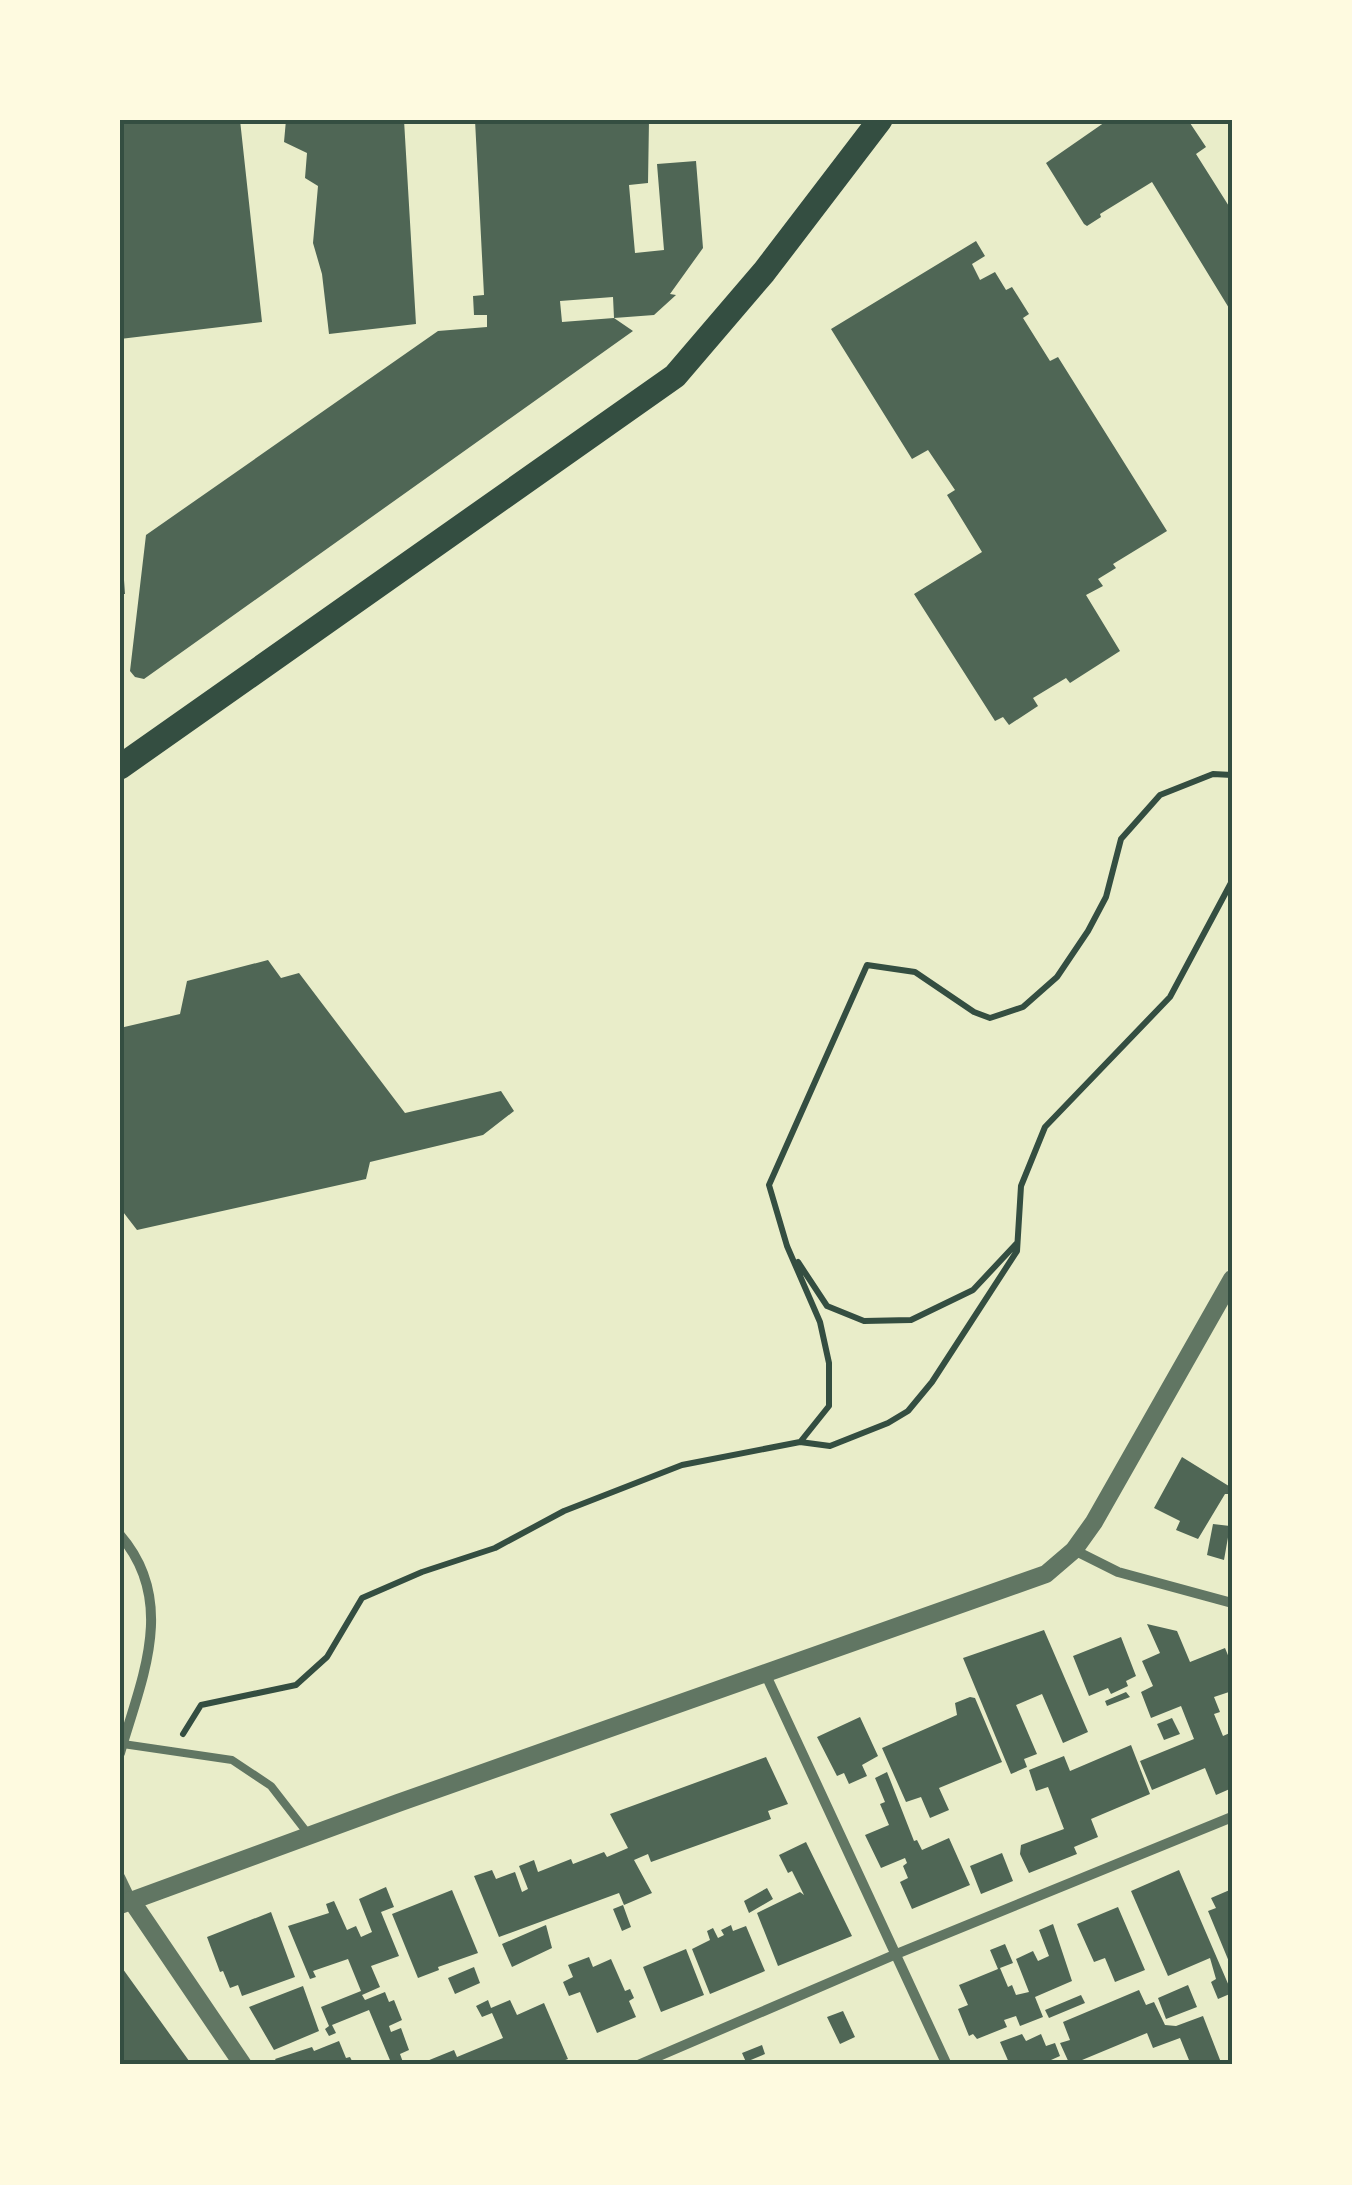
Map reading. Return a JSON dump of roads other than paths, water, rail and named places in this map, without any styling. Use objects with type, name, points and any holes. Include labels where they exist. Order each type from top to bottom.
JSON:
[{"type":"main road","points":[[120,767],[674,376],[764,272],[880,120]]},
{"type":"street","points":[[125,1902],[764,1672],[1035,1579],[1074,1550],[1094,1522],[1232,1279]]},
{"type":"street","points":[[120,1535],[143,1572],[153,1622],[138,1698],[121,1748]]},
{"type":"street","points":[[1074,1550],[1118,1572],[1232,1603]]},
{"type":"street","points":[[764,1672],[947,2065]]},
{"type":"street","points":[[638,2065],[1232,1817]]},
{"type":"street","points":[[120,1877],[125,1902],[243,2065]]},
{"type":"lane","points":[[121,1748],[232,1760],[271,1786],[309,1835]]}]
